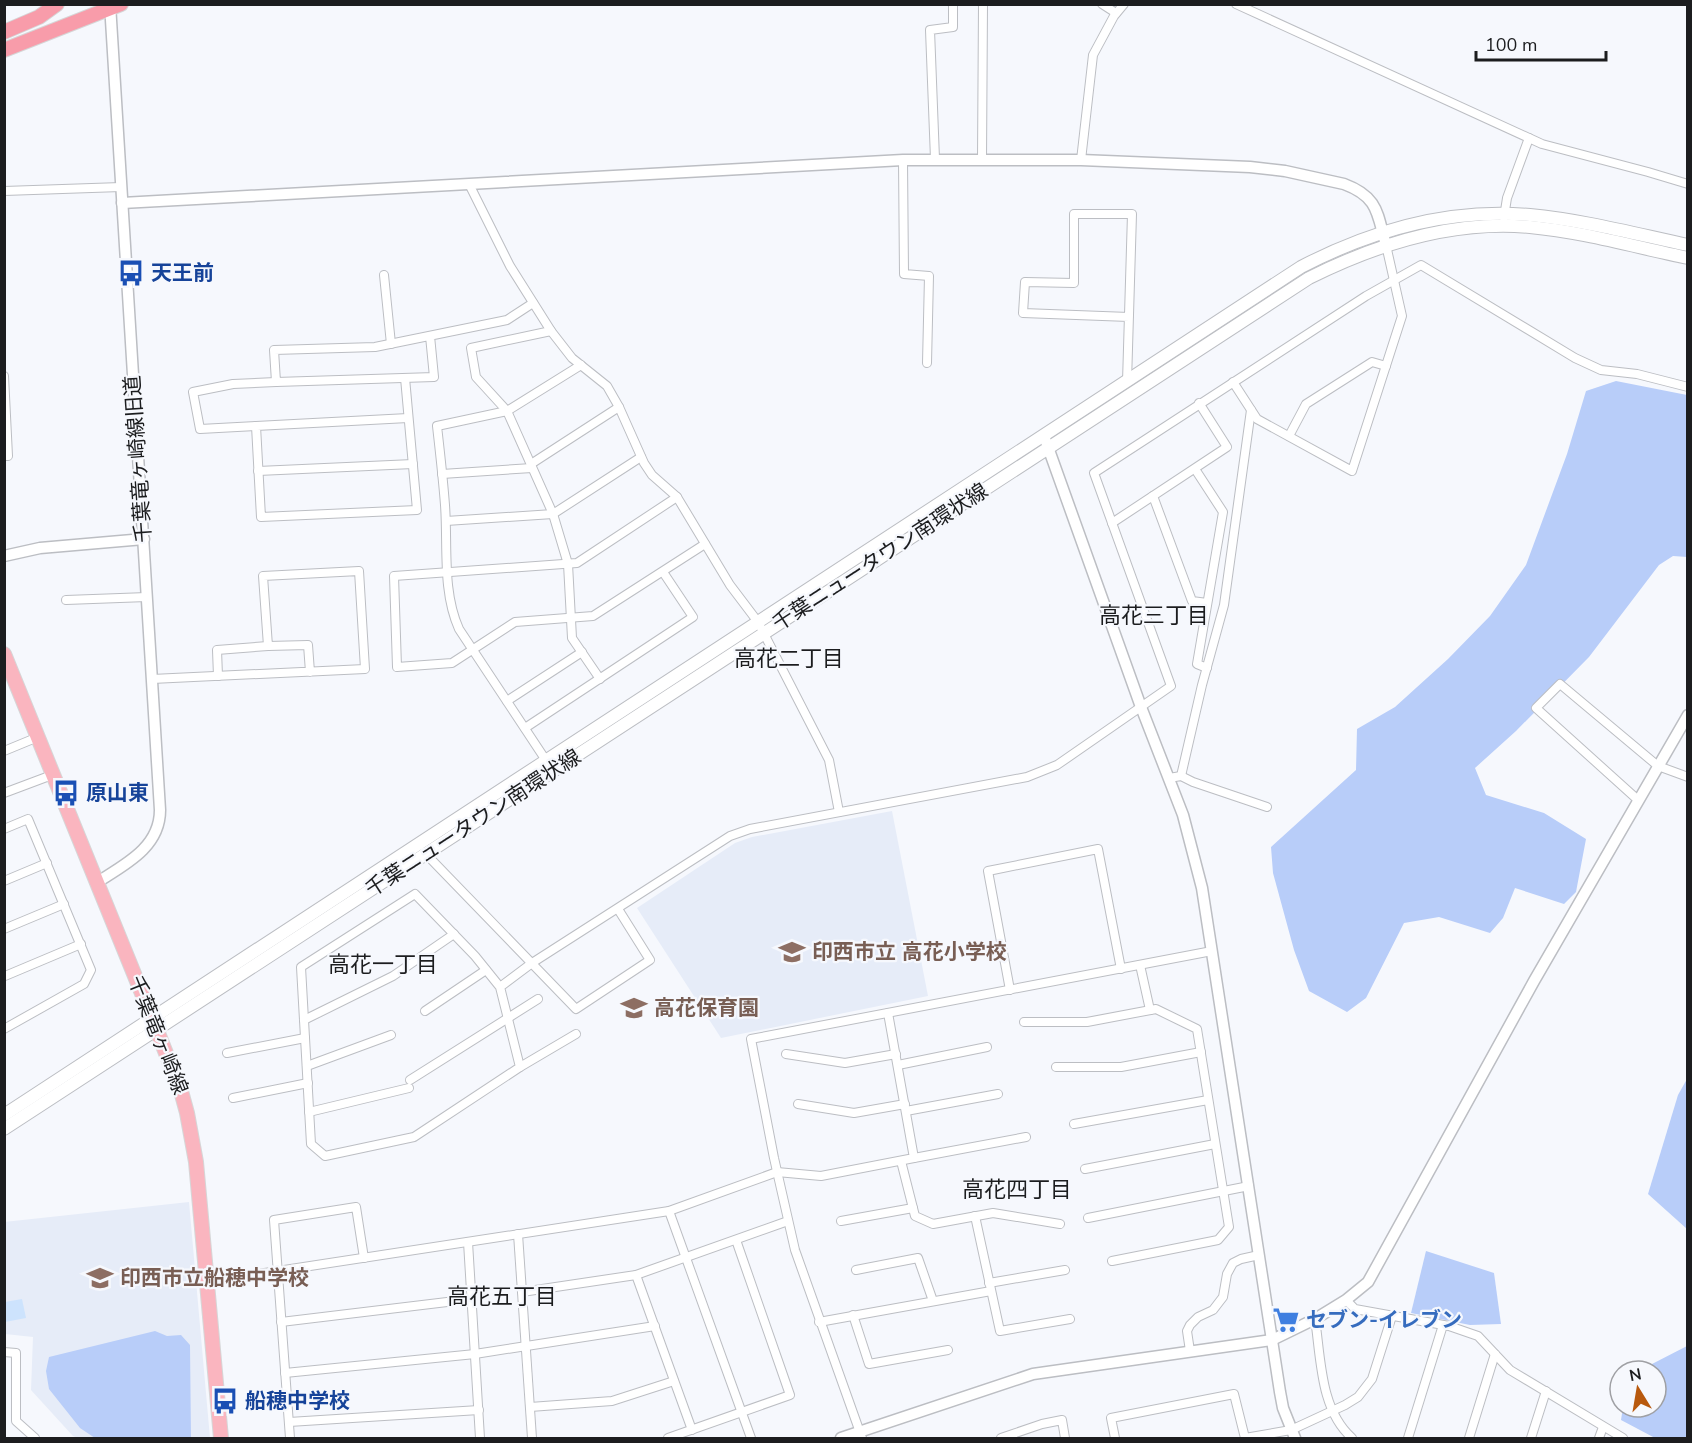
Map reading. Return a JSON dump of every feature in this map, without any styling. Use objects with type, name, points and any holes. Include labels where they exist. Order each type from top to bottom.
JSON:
[{"type":"highway","points":[[4,23],[50,4]]},
{"type":"highway","points":[[4,32],[39,17],[57,4]]},
{"type":"highway","points":[[4,50],[114,6]]},
{"type":"main road","name":"千葉ニュータウン南環状線","points":[[1046,442],[1127,382],[1301,267],[1333,250],[1382,232],[1460,216],[1504,220],[1565,220],[1688,245]]},
{"type":"main road","name":"千葉ニュータウン南環状線","points":[[4,1115],[154,1024],[1046,442],[1309,278],[1386,245],[1504,220],[1527,227],[1562,231],[1688,258]]},
{"type":"main road","name":"千葉竜ヶ崎線","points":[[4,654],[181,1091],[193,1136],[221,1438]]},
{"type":"main road","name":"千葉ニュータウン南環状線","points":[[4,1129],[154,1024]]},
{"type":"street","points":[[935,159],[930,30],[952,27],[953,4]]},
{"type":"street","points":[[982,159],[983,4]]},
{"type":"street","points":[[1102,4],[1116,13]]},
{"type":"street","points":[[1082,160],[1093,55],[1116,13],[1124,4]]},
{"type":"street","points":[[1236,4],[1542,144],[1688,184]]},
{"type":"street","name":"千葉竜ヶ崎線旧道","points":[[96,883],[144,850],[159,825],[160,810],[121,187],[114,6]]},
{"type":"street","points":[[1504,220],[1507,198],[1529,138]]},
{"type":"street","points":[[122,203],[935,159],[1082,160],[1260,168],[1344,184],[1357,189],[1374,204],[1402,316],[1352,471],[1257,419],[1233,382]]},
{"type":"street","points":[[903,160],[904,274],[929,276],[927,363]]},
{"type":"street","points":[[470,184],[510,266],[551,331],[572,358],[607,387],[652,475],[676,497],[730,585],[761,628],[829,760],[839,812]]},
{"type":"street","points":[[4,191],[121,187]]},
{"type":"street","points":[[1127,382],[1129,317],[1132,214],[1074,214],[1074,283],[1025,282],[1023,313],[1129,317]]},
{"type":"street","points":[[500,987],[532,963],[730,836],[750,829],[1016,779],[1044,771],[1057,765],[1171,686],[1094,473],[1366,296],[1421,265],[1575,358],[1601,370],[1638,374],[1688,387]]},
{"type":"street","points":[[384,275],[391,344]]},
{"type":"street","points":[[276,382],[274,350],[375,347],[507,320],[533,303]]},
{"type":"street","points":[[551,331],[471,348],[476,377],[507,411],[553,513],[568,564],[572,638],[600,678]]},
{"type":"street","points":[[408,418],[200,429],[193,393],[233,384],[434,377],[430,336]]},
{"type":"street","points":[[1289,436],[1306,404],[1371,362],[1386,366]]},
{"type":"street","points":[[550,766],[459,629],[452,610],[437,426],[507,411],[581,365]]},
{"type":"street","points":[[4,376],[8,456],[4,456]]},
{"type":"street","points":[[256,426],[261,517],[417,510],[405,378]]},
{"type":"street","points":[[1112,523],[1227,447],[1199,404]]},
{"type":"street","points":[[442,474],[532,466],[619,407]]},
{"type":"street","points":[[1181,776],[1224,605],[1251,410]]},
{"type":"street","points":[[1046,442],[1141,707],[1183,816],[1202,888],[1283,1408],[1293,1434]]},
{"type":"street","points":[[446,521],[553,513],[641,457]]},
{"type":"street","points":[[258,471],[412,464]]},
{"type":"street","points":[[1195,469],[1223,512],[1197,664],[1207,668]]},
{"type":"street","points":[[1153,496],[1192,600],[1207,603]]},
{"type":"street","points":[[676,497],[577,563],[394,576],[397,667],[452,663],[515,622],[593,616],[705,544]]},
{"type":"street","points":[[4,556],[40,548],[144,539]]},
{"type":"street","points":[[152,679],[365,669],[359,571],[262,576],[268,646]]},
{"type":"street","points":[[525,728],[693,617],[663,572]]},
{"type":"street","points":[[66,600],[147,597]]},
{"type":"street","points":[[218,676],[217,650],[268,646],[308,645],[310,672]]},
{"type":"street","points":[[507,701],[582,652]]},
{"type":"street","points":[[1638,800],[1536,708],[1560,684],[1658,766],[1688,777]]},
{"type":"street","points":[[841,1438],[861,1435],[1033,1374],[1272,1340],[1315,1319],[1346,1300],[1368,1282],[1534,981],[1688,715]]},
{"type":"street","points":[[4,751],[38,737]]},
{"type":"street","points":[[4,793],[52,775]]},
{"type":"street","points":[[1169,778],[1181,776],[1193,783],[1267,807]]},
{"type":"street","points":[[4,829],[28,819],[91,970],[84,984],[4,1029]]},
{"type":"street","points":[[1010,990],[987,871],[1098,849],[1121,969]]},
{"type":"street","points":[[421,850],[576,1009],[650,960],[618,909]]},
{"type":"street","points":[[4,881],[47,863]]},
{"type":"street","points":[[520,1067],[500,987],[454,934],[415,894],[302,968],[311,1144],[325,1156],[414,1137],[520,1067],[576,1034]]},
{"type":"street","points":[[4,929],[64,904]]},
{"type":"street","points":[[304,1020],[393,976],[454,934]]},
{"type":"street","points":[[5,976],[81,944]]},
{"type":"street","points":[[861,1435],[803,1276],[777,1172],[751,1039],[1212,951]]},
{"type":"street","points":[[1140,965],[1150,1010]]},
{"type":"street","points":[[425,1011],[486,970]]},
{"type":"street","points":[[309,1112],[409,1084],[507,1017],[538,999]]},
{"type":"street","points":[[1024,1022],[1087,1022],[1156,1010],[1197,1029],[1229,1227],[1218,1240],[1112,1261]]},
{"type":"street","points":[[888,1013],[914,1158]]},
{"type":"street","points":[[307,1066],[391,1035]]},
{"type":"street","points":[[227,1053],[305,1038]]},
{"type":"street","points":[[898,1065],[987,1047]]},
{"type":"street","points":[[1056,1067],[1121,1066],[1201,1052]]},
{"type":"street","points":[[786,1054],[845,1063],[896,1054]]},
{"type":"street","points":[[233,1098],[308,1083]]},
{"type":"street","points":[[798,1104],[854,1113],[998,1094]]},
{"type":"street","points":[[1074,1124],[1208,1100]]},
{"type":"street","points":[[206,1282],[669,1211],[777,1172],[820,1176],[1026,1137]]},
{"type":"street","points":[[1085,1169],[1215,1144]]},
{"type":"street","points":[[901,1161],[915,1216],[933,1224],[993,1213],[1060,1224]]},
{"type":"street","points":[[1088,1218],[1249,1186]]},
{"type":"street","points":[[290,1438],[274,1220],[356,1207],[364,1258]]},
{"type":"street","points":[[841,1221],[913,1208]]},
{"type":"street","points":[[669,1211],[751,1438]]},
{"type":"street","points":[[975,1216],[1000,1331],[1070,1319]]},
{"type":"street","points":[[522,1292],[636,1275],[788,1221]]},
{"type":"street","points":[[518,1234],[532,1438]]},
{"type":"street","points":[[668,1438],[790,1395],[736,1239]]},
{"type":"street","points":[[468,1242],[480,1438]]},
{"type":"street","points":[[1190,1351],[1187,1331],[1198,1317],[1213,1310],[1223,1297],[1227,1274],[1233,1263],[1259,1255]]},
{"type":"street","points":[[856,1269],[918,1258],[933,1301]]},
{"type":"street","points":[[819,1322],[933,1301],[1065,1270]]},
{"type":"street","points":[[636,1275],[692,1430]]},
{"type":"street","points":[[281,1322],[472,1299]]},
{"type":"street","points":[[1346,1300],[1355,1309],[1443,1325],[1478,1336],[1510,1370],[1623,1438]]},
{"type":"street","points":[[853,1316],[870,1365],[948,1350]]},
{"type":"street","points":[[1115,1438],[1111,1418],[1234,1394],[1245,1438],[1293,1434],[1352,1401],[1368,1385],[1392,1316]]},
{"type":"street","points":[[1315,1319],[1324,1379],[1332,1411],[1338,1424],[1352,1438]]},
{"type":"street","points":[[1408,1438],[1443,1325]]},
{"type":"street","points":[[285,1373],[475,1354],[655,1326]]},
{"type":"street","points":[[4,1353],[16,1353],[16,1421],[35,1438]]},
{"type":"street","points":[[1470,1438],[1495,1354]]},
{"type":"street","points":[[530,1407],[596,1403],[620,1399],[674,1381]]},
{"type":"street","points":[[1531,1438],[1546,1391]]},
{"type":"street","points":[[4,1400],[16,1401]]},
{"type":"street","points":[[289,1422],[478,1410]]},
{"type":"street","points":[[1001,1438],[1041,1424],[1062,1420],[1065,1438]]},
{"type":"street","points":[[1599,1438],[1603,1427]]},
{"type":"shaded area","points":[[1616,381],[1687,395],[1687,557],[1673,556],[1659,565],[1589,657],[1516,731],[1475,768],[1486,795],[1544,813],[1586,839],[1576,892],[1564,904],[1515,888],[1503,918],[1490,933],[1439,917],[1404,923],[1366,998],[1347,1012],[1309,991],[1294,950],[1273,873],[1271,847],[1356,770],[1357,729],[1395,707],[1448,659],[1490,616],[1526,565],[1567,454],[1586,391]]},
{"type":"shaded area","name":"印西市立 高花小学校","points":[[892,811],[928,996],[721,1038],[637,908],[735,843],[752,837]]},
{"type":"shaded area","points":[[1687,1079],[1687,1229],[1648,1194],[1678,1095]]},
{"type":"shaded area","name":"印西市立船穂中学校","points":[[189,1202],[210,1438],[78,1438],[73,1436],[31,1390],[33,1337],[5,1334],[4,1222]]},
{"type":"shaded area","points":[[1426,1251],[1494,1273],[1501,1324],[1470,1325],[1411,1313]]},
{"type":"shaded area","points":[[22,1299],[26,1318],[5,1322],[5,1302]]},
{"type":"shaded area","points":[[155,1331],[167,1336],[181,1335],[190,1345],[191,1438],[95,1438],[80,1428],[49,1389],[46,1371],[49,1357]]},
{"type":"shaded area","points":[[1687,1346],[1687,1438],[1655,1438],[1621,1420],[1668,1419],[1668,1359],[1662,1359]]},
{"type":"place","name":"天王前","points":[[131,273]]},
{"type":"place","name":"原山東","points":[[66,793]]},
{"type":"place","name":"印西市立 高花小学校","points":[[792,952]]},
{"type":"place","name":"高花保育園","points":[[634,1008]]},
{"type":"place","name":"印西市立船穂中学校","points":[[100,1278]]},
{"type":"place","name":"セブン-イレブン","points":[[1286,1320]]},
{"type":"place","name":"船穂中学校","points":[[225,1401]]},
{"type":"district","name":"高花三丁目","points":[[1154,616]]},
{"type":"district","name":"高花二丁目","points":[[789,659]]},
{"type":"district","name":"高花一丁目","points":[[383,965]]},
{"type":"district","name":"高花四丁目","points":[[1017,1190]]},
{"type":"district","name":"高花五丁目","points":[[502,1297]]}]
